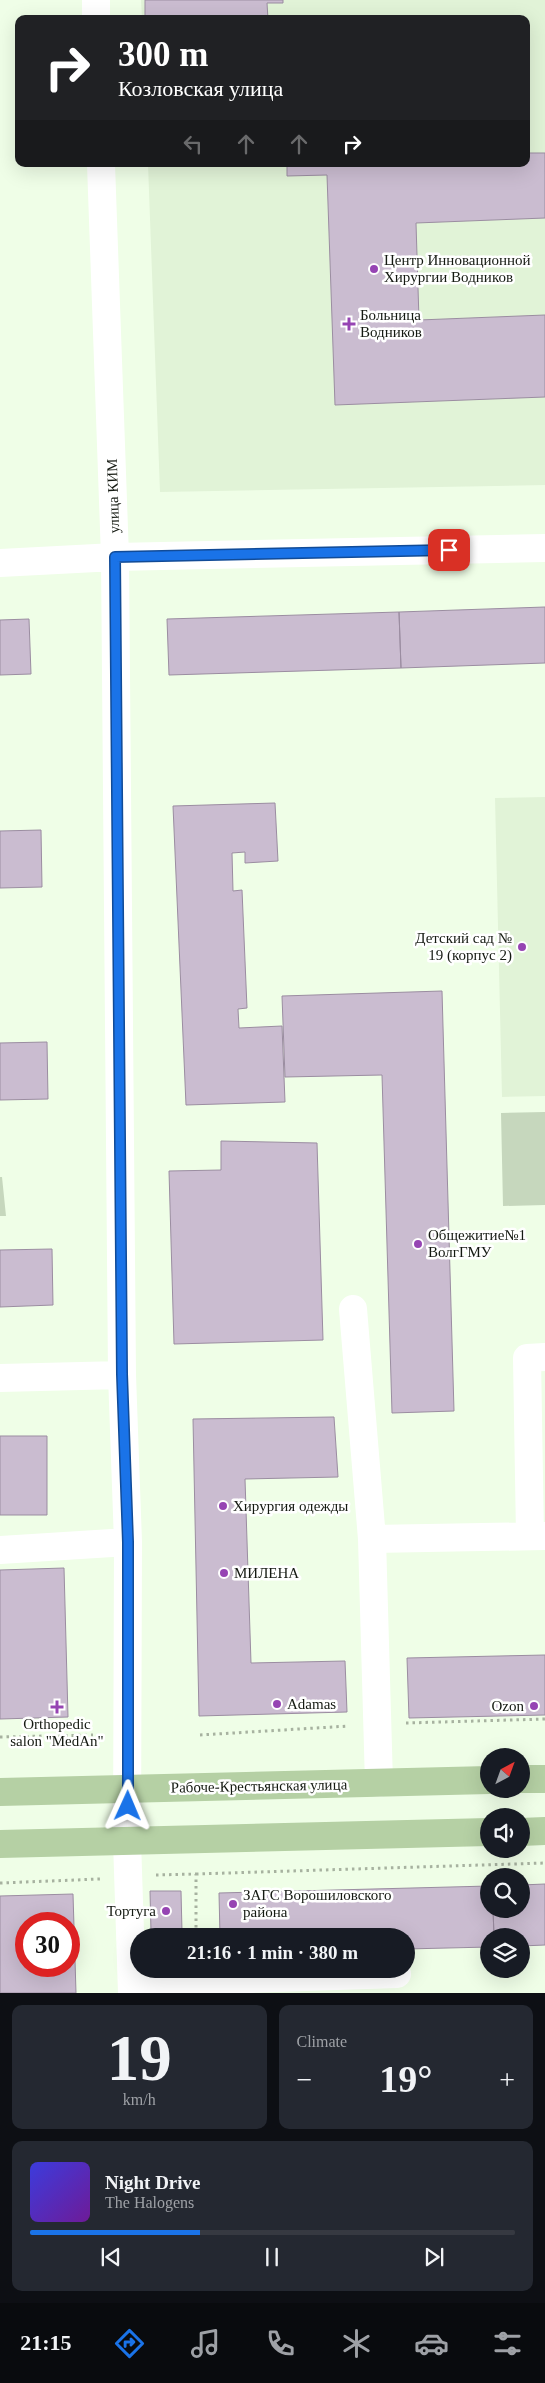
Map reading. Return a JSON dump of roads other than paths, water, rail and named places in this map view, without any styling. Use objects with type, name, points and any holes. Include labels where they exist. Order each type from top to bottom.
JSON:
[{"type":"main road","points":[[530,1779],[545,1779]]},
{"type":"main road","name":"Рабоче-Крестьянская улица","points":[[0,1792],[480,1780]]},
{"type":"main road","points":[[530,1832],[545,1831]]},
{"type":"main road","points":[[0,1844],[480,1832]]},
{"type":"street","points":[[96,0],[96,15]]},
{"type":"street","name":"улица КИМ","points":[[101,167],[115,557],[122,1374],[128,1542],[127,1840]]},
{"type":"street","points":[[0,563],[115,557],[545,548]]},
{"type":"street","points":[[352,1309],[372,1539],[379,1783]]},
{"type":"street","points":[[372,1539],[538,1536],[536,1357]]},
{"type":"street","points":[[0,1378],[122,1374]]},
{"type":"street","points":[[0,1550],[128,1542]]},
{"type":"street","points":[[127,1840],[132,1988],[321,1978]]},
{"type":"place","name":"Центр Инновационной Хирургии Водников","points":[[374,269]]},
{"type":"place","name":"Больница Водников","points":[[349,324]]},
{"type":"place","name":"Детский сад № 19 (корпус 2)","points":[[522,947]]},
{"type":"place","name":"Общежитие№1 ВолгГМУ","points":[[418,1244]]},
{"type":"place","name":"Хирургия одежды","points":[[223,1506]]},
{"type":"place","name":"МИЛЕНА","points":[[224,1573]]},
{"type":"place","name":"Adamas","points":[[277,1704]]},
{"type":"place","name":"Ozon","points":[[534,1706]]},
{"type":"place","name":"Orthopedic salon \"MedAn\"","points":[[57,1707]]},
{"type":"place","name":"ЗАГС Ворошиловского района","points":[[233,1904]]},
{"type":"place","name":"Тортуга","points":[[166,1911]]}]
